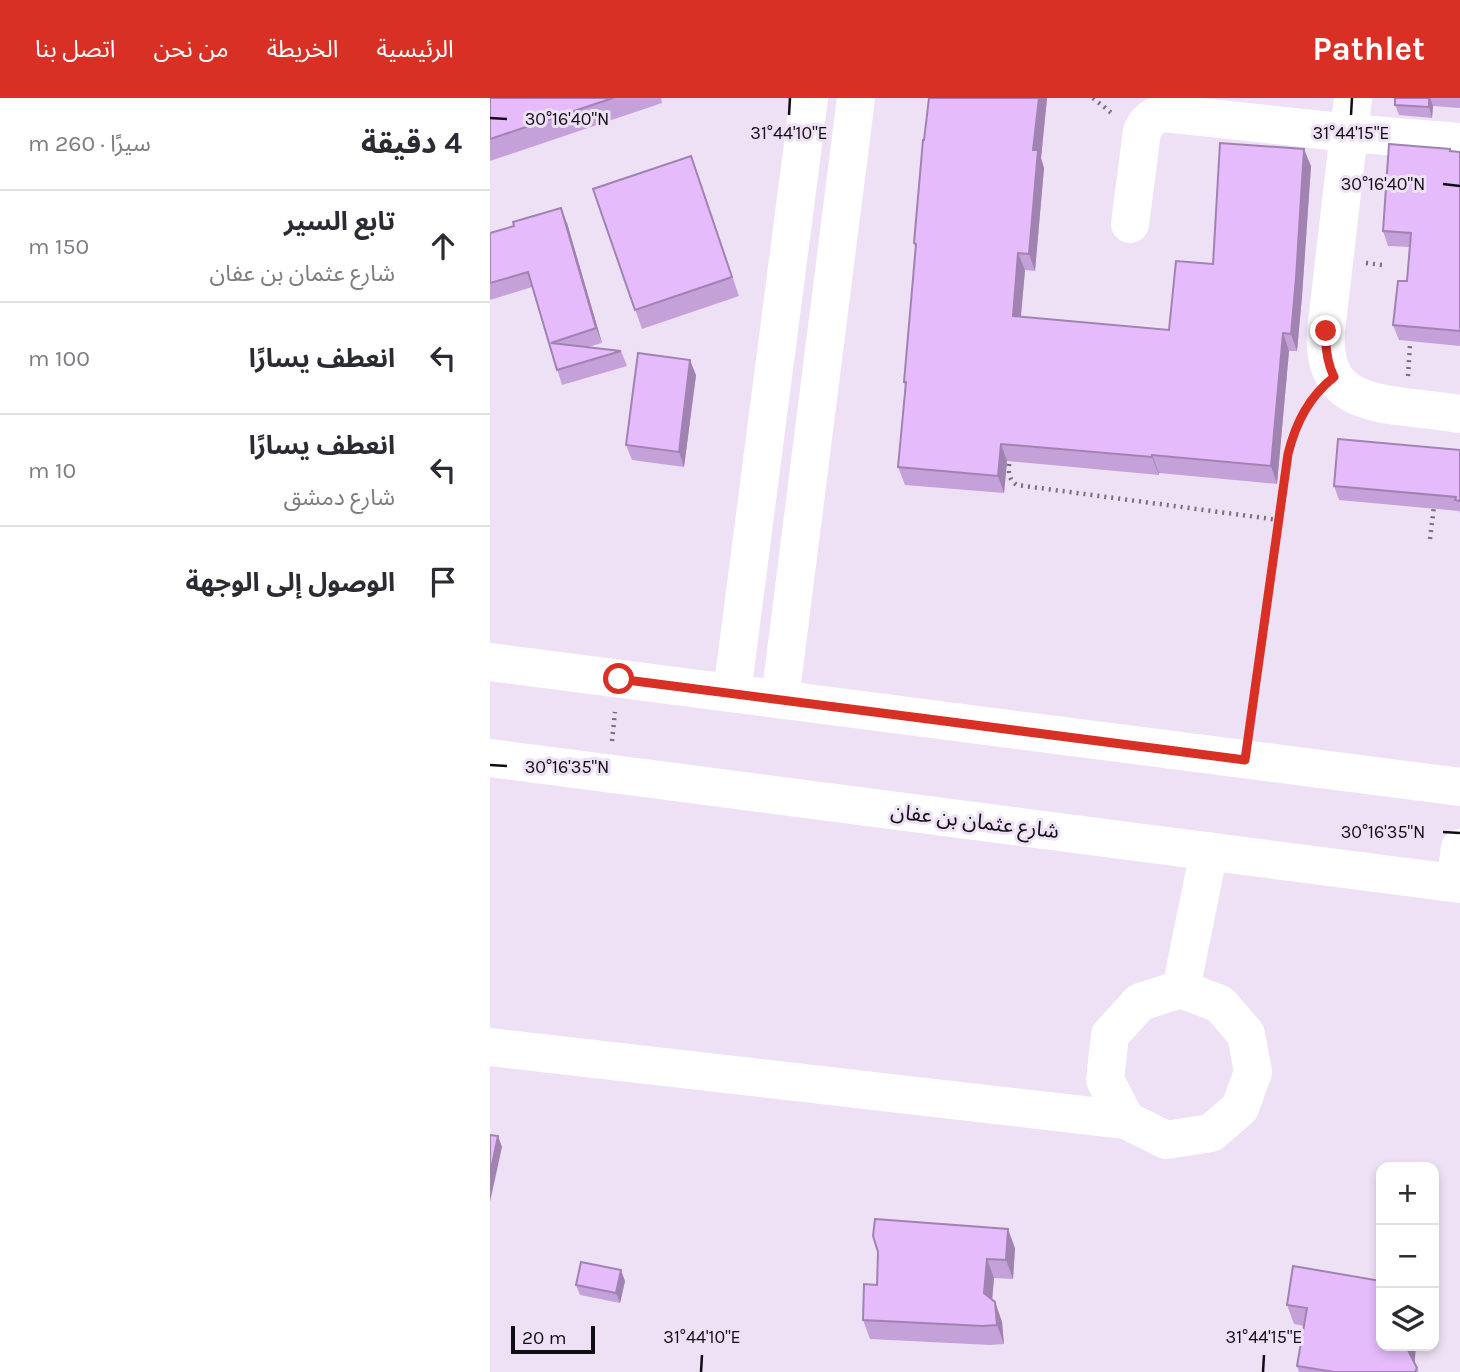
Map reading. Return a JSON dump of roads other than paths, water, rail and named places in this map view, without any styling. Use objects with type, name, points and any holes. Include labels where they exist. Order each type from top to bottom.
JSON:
[{"type":"street","points":[[732,693],[809,98]]},
{"type":"street","points":[[780,699],[856,98]]},
{"type":"street","points":[[1130,225],[1142,131],[1157,114],[1351,116],[1460,142]]},
{"type":"street","points":[[1351,116],[1326,342],[1329,366],[1344,389],[1357,397],[1373,402],[1460,414]]},
{"type":"street","points":[[791,239],[837,247]]},
{"type":"street","points":[[776,353],[823,357]]},
{"type":"street","points":[[490,662],[1460,787]]},
{"type":"street","name":"شارع عثمان بن عفان","points":[[490,758],[1209,851],[1459,871]]},
{"type":"street","points":[[1181,989],[1209,851]]},
{"type":"street","points":[[490,1046],[1126,1120],[1166,1140],[1211,1133],[1240,1108],[1253,1072],[1246,1034],[1220,1004],[1181,989],[1140,1002],[1110,1035],[1105,1080],[1126,1120]]}]
